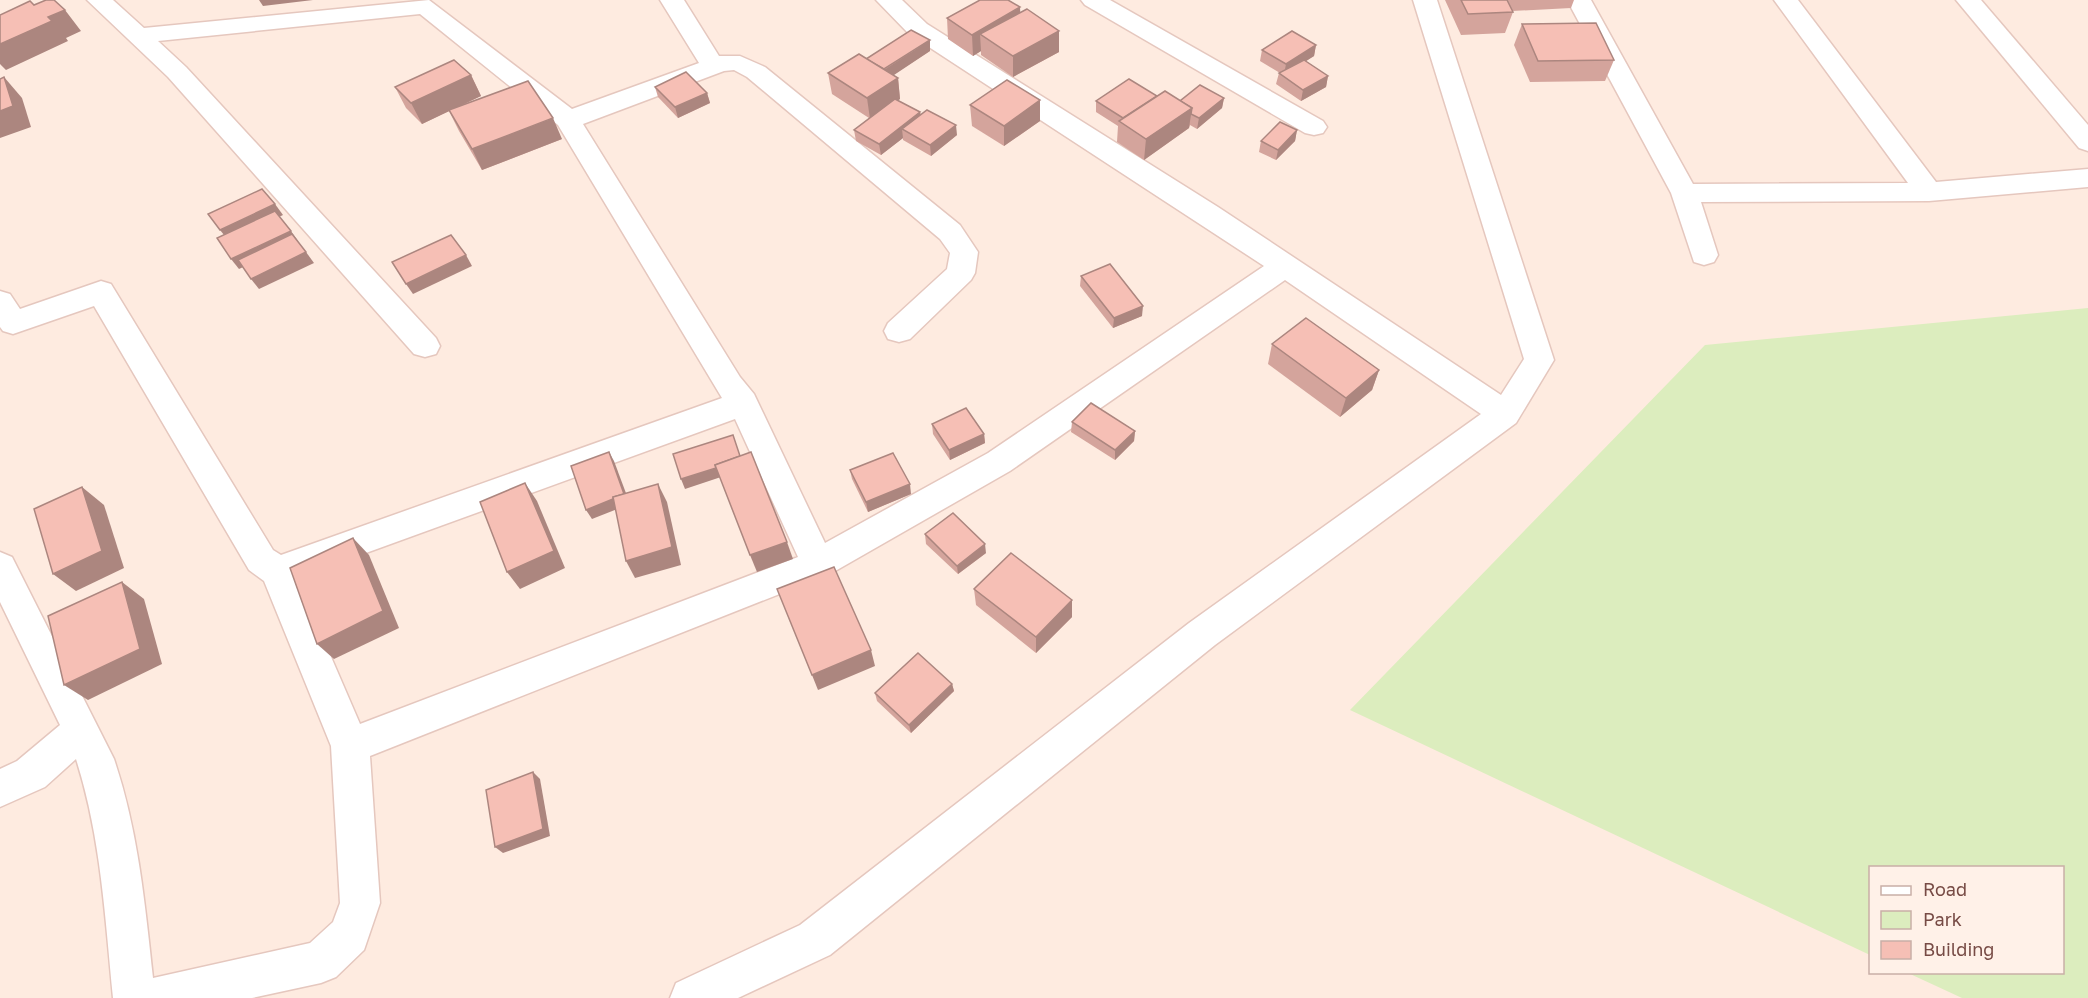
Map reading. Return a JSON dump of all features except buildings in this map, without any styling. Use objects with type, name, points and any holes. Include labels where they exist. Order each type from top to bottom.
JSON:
[{"type":"street","points":[[99,0],[177,72],[425,346]]},
{"type":"street","points":[[672,0],[713,66]]},
{"type":"street","points":[[888,0],[918,29],[1208,214],[1505,414]]},
{"type":"street","points":[[1093,0],[1314,127]]},
{"type":"street","points":[[691,998],[815,940],[1202,634],[1505,414],[1539,360],[1425,0]]},
{"type":"street","points":[[1579,0],[1685,193],[1704,255]]},
{"type":"street","points":[[1786,0],[1929,192]]},
{"type":"street","points":[[1968,0],[2088,142]]},
{"type":"street","points":[[137,36],[425,6],[568,120],[729,385],[743,403],[818,564]]},
{"type":"street","points":[[568,120],[713,66],[727,62],[742,62],[950,232],[964,252],[961,273],[899,331]]},
{"type":"street","points":[[1685,193],[1929,192],[2088,178]]},
{"type":"street","points":[[350,746],[818,564],[999,462],[1284,266]]},
{"type":"street","points":[[0,302],[13,323],[101,292],[261,560],[277,571],[350,746],[360,903],[349,935],[321,962],[155,998]]},
{"type":"street","points":[[277,571],[743,403]]},
{"type":"street","points":[[0,567],[93,750],[116,834],[134,998]]},
{"type":"street","points":[[0,788],[31,774],[82,730]]},
{"type":"green space","points":[[2088,308],[2088,998],[1962,998],[1910,974],[2064,974],[2064,866],[1869,866],[1869,955],[1350,710],[1705,345]]}]
